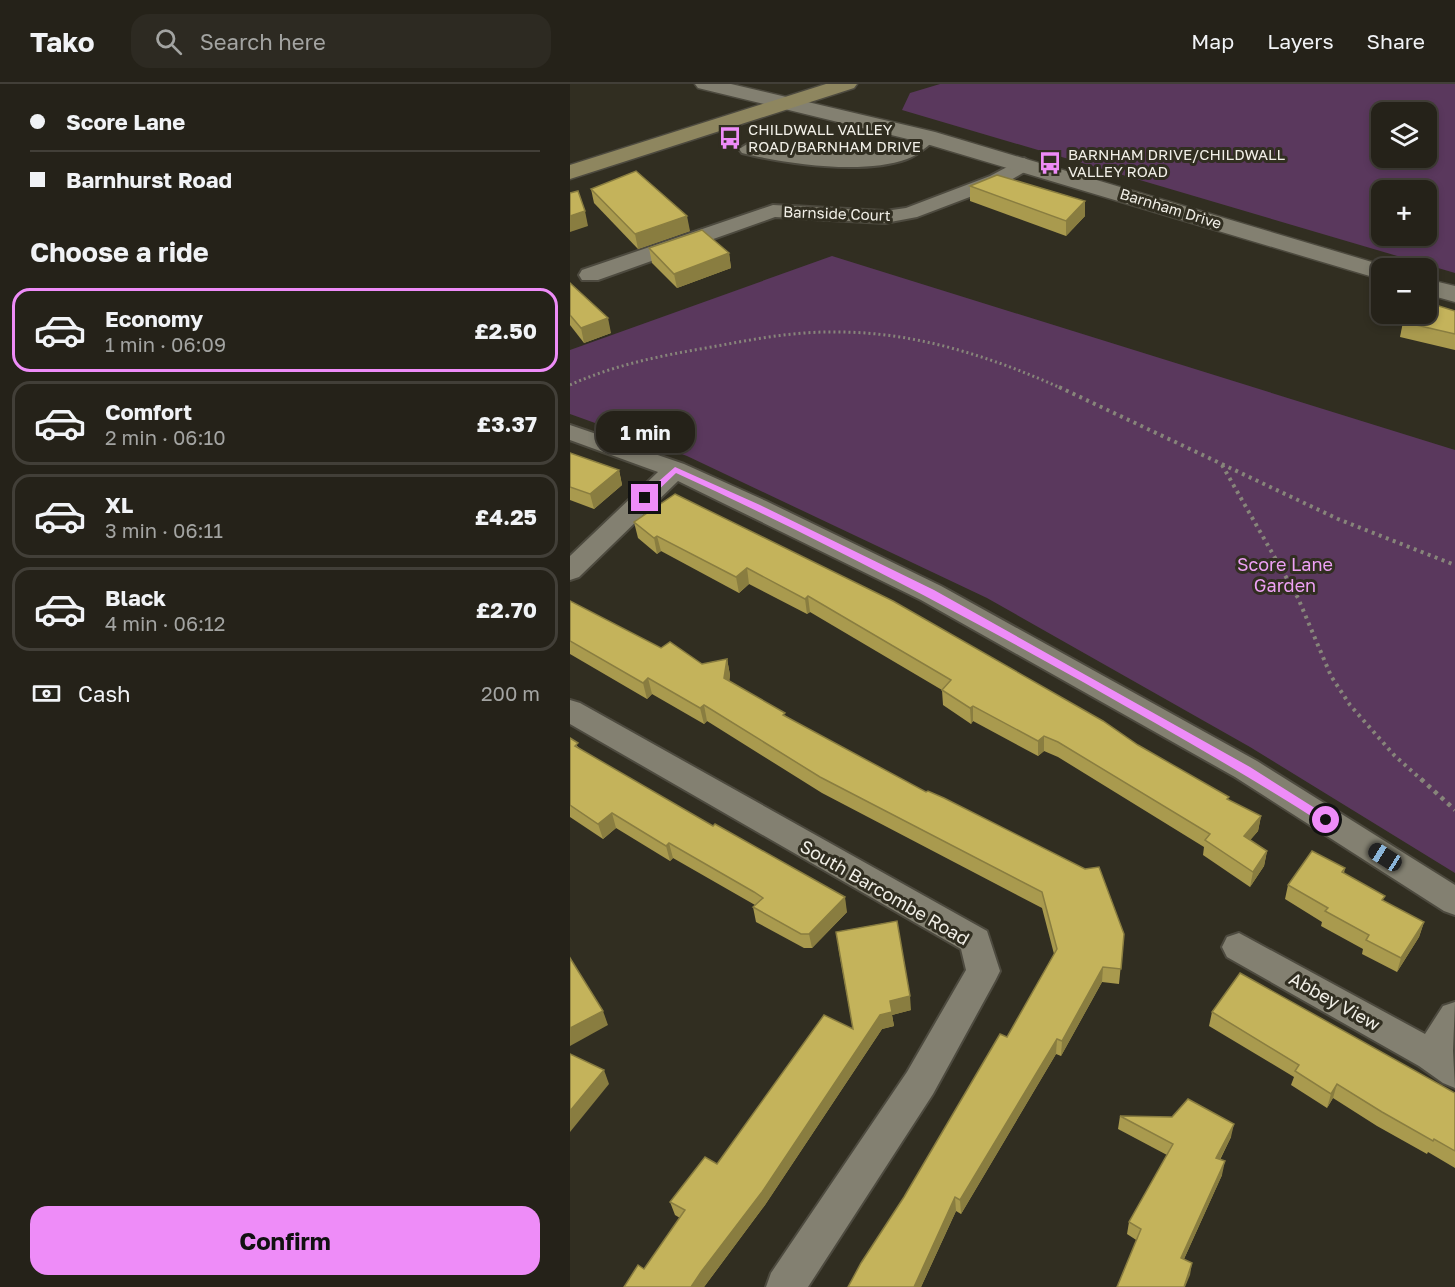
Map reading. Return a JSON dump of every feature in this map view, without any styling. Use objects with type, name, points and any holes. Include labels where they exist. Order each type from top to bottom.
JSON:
[{"type":"main road","points":[[570,172],[847,84]]},
{"type":"street","name":"Barnham Drive","points":[[705,84],[927,137],[1371,269]]},
{"type":"street","points":[[749,149],[783,156],[885,158],[903,154],[927,137]]},
{"type":"street","name":"Barnside Court","points":[[590,275],[779,210],[876,216],[902,215],[997,180],[1024,164]]},
{"type":"street","points":[[697,216],[715,231]]},
{"type":"street","points":[[1437,289],[1455,294]]},
{"type":"street","points":[[570,432],[675,470],[757,507],[931,592],[1246,769],[1455,902]]},
{"type":"street","points":[[570,571],[675,470]]},
{"type":"street","name":"South Barcombe Road","points":[[570,711],[975,941],[984,971],[920,1083],[785,1287]]},
{"type":"street","name":"Abbey View","points":[[1239,947],[1443,1063],[1455,1017]]},
{"type":"path","points":[[570,385],[624,363],[741,341],[837,331],[877,334],[949,347],[1015,367],[1385,539],[1455,565]]},
{"type":"path","points":[[1222,464],[1298,598],[1330,676],[1350,705],[1394,755],[1455,810]]},
{"type":"green space","points":[[940,84],[1455,84],[1455,273],[1437,268],[1437,258],[1404,258],[902,110],[910,93]]},
{"type":"green space","name":"Score Lane Garden","points":[[832,256],[1455,450],[1455,873],[1250,747],[987,598],[687,456],[570,414],[570,350]]},
{"type":"building","points":[[636,171],[687,216],[635,234],[591,189]]},
{"type":"building","points":[[997,175],[1085,201],[1066,221],[970,186]]},
{"type":"building","points":[[578,191],[585,211],[570,216],[570,193]]},
{"type":"building","points":[[702,230],[729,253],[674,274],[649,248]]},
{"type":"building","points":[[570,283],[608,318],[581,328],[570,315]]},
{"type":"building","points":[[1437,305],[1455,311],[1455,334],[1412,324],[1437,324]]},
{"type":"building","points":[[570,453],[619,470],[590,494],[570,487]]},
{"type":"building","points":[[675,494],[893,601],[1103,721],[1138,745],[1229,797],[1227,799],[1261,816],[1244,836],[1267,851],[1253,872],[1205,840],[1210,834],[1058,742],[1044,736],[1038,741],[973,706],[970,708],[942,690],[951,680],[808,596],[805,599],[747,568],[736,577],[657,536],[654,538],[634,522]]},
{"type":"building","points":[[570,601],[661,648],[670,642],[702,664],[727,659],[724,678],[785,713],[783,715],[926,792],[944,798],[1085,869],[1099,867],[1124,934],[1121,969],[1103,967],[1062,1041],[1057,1039],[960,1200],[955,1197],[914,1287],[848,1287],[1000,1034],[1007,1037],[1057,949],[1042,892],[820,777],[704,705],[700,708],[648,678],[643,683],[570,641]]},
{"type":"building","points":[[570,738],[578,743],[575,746],[713,826],[715,824],[845,897],[809,934],[801,934],[753,907],[763,898],[669,843],[666,846],[612,813],[598,824],[570,805]]},
{"type":"building","points":[[1312,851],[1345,868],[1342,872],[1385,896],[1382,900],[1424,922],[1401,958],[1366,940],[1369,935],[1325,911],[1328,908],[1288,885]]},
{"type":"building","points":[[897,921],[910,996],[890,1001],[892,1012],[880,1015],[762,1192],[691,1287],[624,1287],[638,1265],[644,1269],[685,1210],[670,1202],[705,1157],[717,1164],[824,1015],[853,1029],[836,932]]},
{"type":"building","points":[[570,958],[603,1011],[570,1028]]},
{"type":"building","points":[[1240,973],[1455,1093],[1455,1151],[1434,1139],[1433,1141],[1337,1084],[1331,1094],[1295,1071],[1299,1065],[1212,1012]]},
{"type":"building","points":[[570,1054],[604,1070],[570,1111]]},
{"type":"building","points":[[1188,1099],[1234,1124],[1216,1158],[1225,1161],[1181,1258],[1192,1263],[1184,1287],[1117,1287],[1141,1229],[1129,1222],[1173,1144],[1120,1116],[1172,1117]]},
{"type":"place","name":"CHILDWALL VALLEY ROAD/BARNHAM DRIVE","points":[[730,138]]},
{"type":"place","name":"BARNHAM DRIVE/CHILDWALL VALLEY ROAD","points":[[1050,163]]},
{"type":"route","points":[[645,498],[675,470],[757,507],[931,592],[1246,769],[1326,820]]}]
